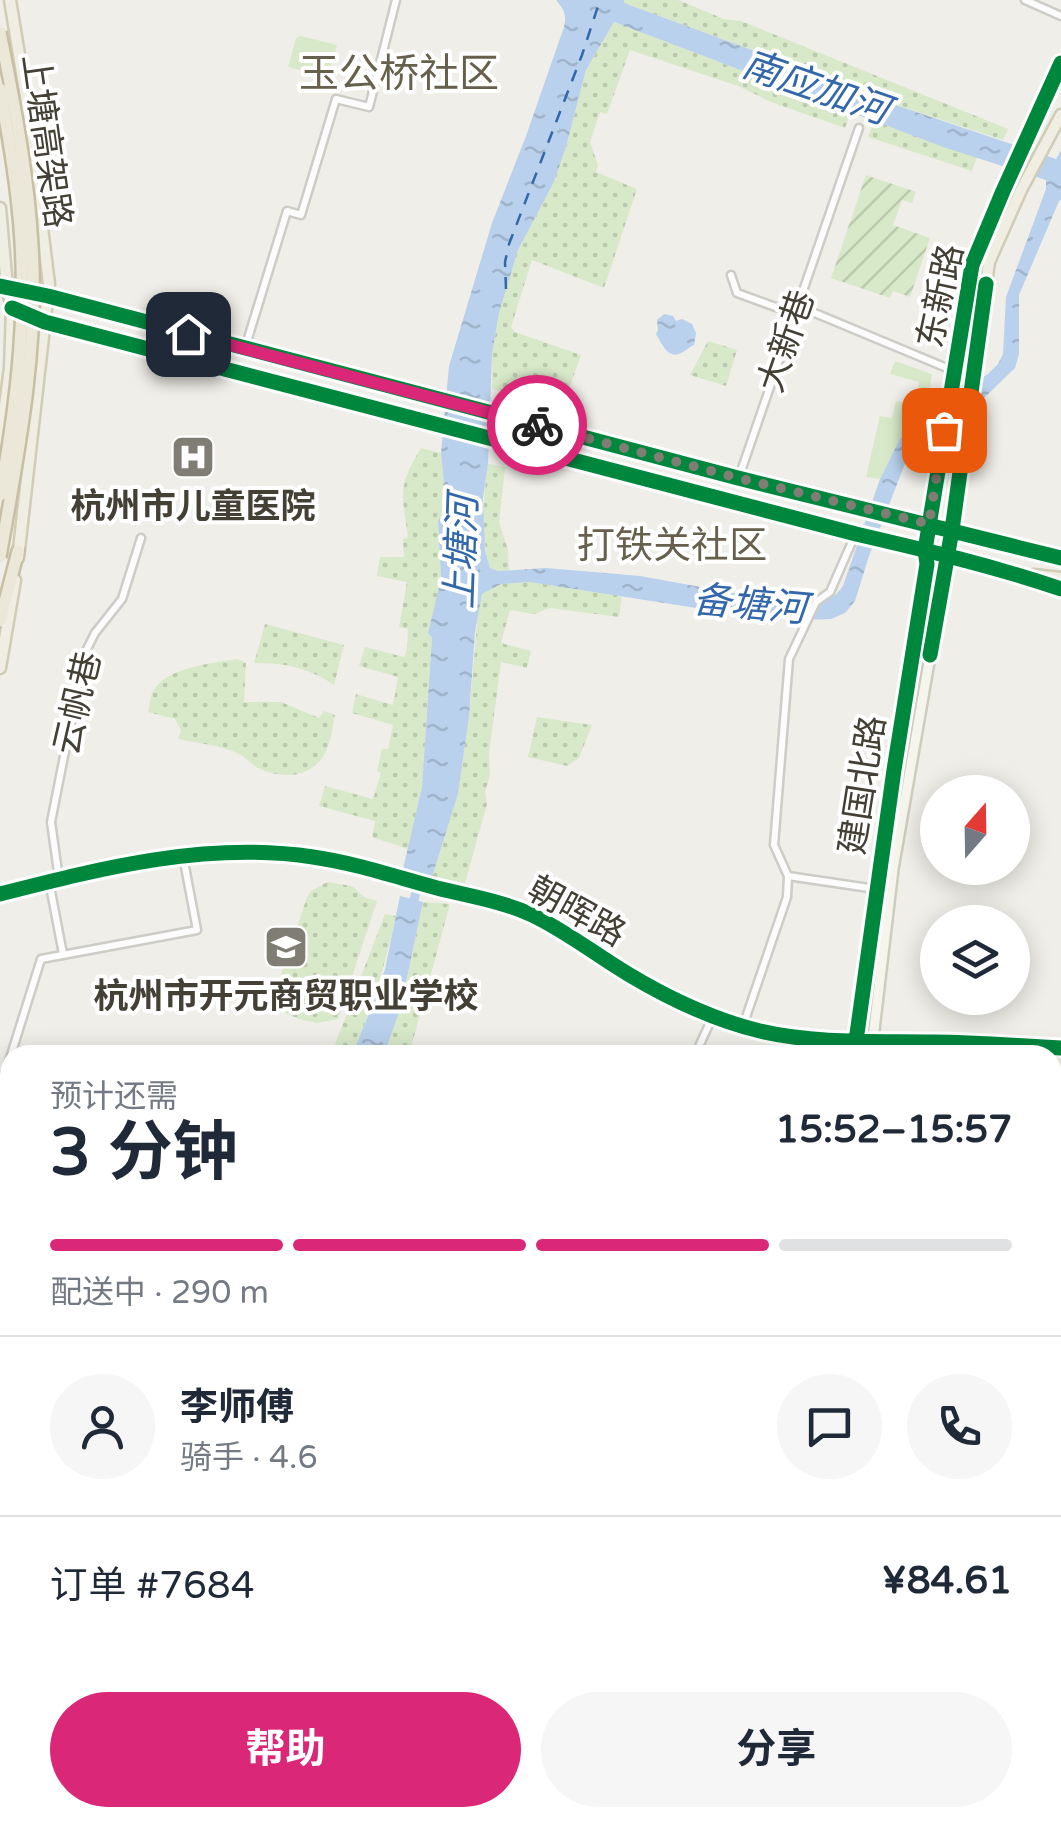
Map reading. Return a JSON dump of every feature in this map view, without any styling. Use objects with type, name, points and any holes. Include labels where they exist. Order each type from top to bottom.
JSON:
[{"type":"highway","name":"上塘高架路","points":[[0,32],[19,132],[32,245],[32,334],[0,557]]},
{"type":"highway","name":"上塘高架路","points":[[0,89],[21,242],[17,378],[0,496]]},
{"type":"highway","points":[[0,621],[18,551]]},
{"type":"main road","points":[[0,668],[48,296],[10,0]]},
{"type":"main road","name":"东新路","points":[[929,524],[972,265],[1061,63]]},
{"type":"main road","name":"东新路","points":[[1048,93],[1061,76]]},
{"type":"main road","name":"东新路","points":[[952,530],[989,262],[1061,115]]},
{"type":"main road","points":[[0,208],[10,368],[0,443]]},
{"type":"main road","points":[[3,286],[1061,558]]},
{"type":"main road","points":[[6,307],[45,322],[948,555],[1061,589]]},
{"type":"main road","points":[[1018,574],[1061,578]]},
{"type":"street","points":[[244,349],[288,211],[301,215],[336,98],[369,107],[396,0]]},
{"type":"street","points":[[1025,0],[1061,16]]},
{"type":"street","name":"大新巷","points":[[738,478],[859,128]]},
{"type":"street","points":[[731,275],[736,293],[797,310],[954,371]]},
{"type":"street","name":"建国北路","points":[[854,1042],[927,564],[924,550],[929,524]]},
{"type":"street","name":"建国北路","points":[[871,1042],[893,869],[952,530]]},
{"type":"street","points":[[743,1026],[786,897],[788,876],[774,845],[788,658],[816,602],[830,592],[856,534]]},
{"type":"street","name":"云帆巷","points":[[64,954],[50,822],[84,655],[95,632],[122,599],[142,538]]},
{"type":"street","name":"朝晖路","points":[[0,894],[183,855],[256,852],[311,856],[510,906],[671,997],[743,1026],[854,1042],[998,1045]]},
{"type":"street","points":[[13,1045],[41,958],[196,930],[183,855]]},
{"type":"street","points":[[788,876],[876,889]]},
{"type":"street","points":[[700,1045],[713,1016]]},
{"type":"green space","points":[[624,0],[678,0],[724,19],[741,21],[1008,129],[1003,140],[851,90]]},
{"type":"green space","points":[[614,22],[851,112],[845,128],[630,50],[607,114],[600,112],[590,142],[598,165],[596,172],[637,189],[604,288],[532,260],[511,327],[515,332],[581,355],[563,406],[492,389],[492,354],[499,313],[518,250],[554,182],[586,70]]},
{"type":"green space","points":[[296,38],[337,45],[328,77],[288,67]]},
{"type":"green space","points":[[874,121],[977,157],[972,171],[868,137]]},
{"type":"green space","points":[[866,175],[916,192],[912,203],[902,200],[893,225],[930,238],[910,297],[893,291],[890,298],[831,278]]},
{"type":"green space","points":[[708,341],[737,350],[726,386],[690,375]]},
{"type":"green space","points":[[895,361],[932,374],[926,415],[900,439],[880,479],[866,477],[880,416],[892,418],[896,401],[909,403],[917,398],[919,382],[890,374]]},
{"type":"green space","points":[[421,448],[441,453],[446,506],[438,522],[441,580],[428,633],[432,638],[422,787],[408,849],[372,837],[375,821],[319,806],[325,786],[373,799],[381,773],[377,771],[382,749],[388,749],[393,725],[352,713],[356,694],[393,705],[398,677],[359,666],[365,647],[404,657],[407,649],[408,629],[399,627],[407,582],[377,576],[380,557],[404,557],[403,539],[408,537],[403,491]]},
{"type":"green space","points":[[488,464],[505,467],[499,522],[508,550],[509,570],[490,568],[487,555],[483,516]]},
{"type":"green space","points":[[530,582],[622,595],[619,617],[550,608],[534,614],[510,610],[501,643],[531,651],[527,668],[501,662],[485,792],[487,804],[465,883],[432,877],[458,794],[479,601],[482,594],[501,584]]},
{"type":"green space","points":[[265,624],[344,645],[334,685],[296,667],[254,663]]},
{"type":"green space","points":[[237,659],[246,663],[244,702],[281,702],[319,718],[324,711],[335,715],[323,756],[309,770],[289,775],[268,772],[232,751],[178,739],[181,730],[175,719],[148,712],[155,688],[171,675]]},
{"type":"green space","points":[[537,717],[592,725],[579,758],[567,766],[528,757]]},
{"type":"green space","points":[[327,882],[352,886],[364,897],[377,901],[338,1019],[317,1023],[287,1014],[279,1004],[278,984],[307,897]]},
{"type":"green space","points":[[423,902],[450,904],[412,1045],[386,1045],[401,1006]]},
{"type":"green space","points":[[385,914],[396,916],[383,970],[356,1045],[335,1045]]},
{"type":"water","points":[[556,0],[624,0],[851,90],[1056,159],[1061,151],[1061,200],[1019,295],[1019,354],[1015,368],[985,397],[908,456],[855,601],[845,613],[831,619],[795,620],[530,582],[501,584],[482,594],[458,794],[432,877],[403,869],[422,787],[432,638],[428,633],[441,579],[438,522],[446,506],[441,453],[449,366],[492,223],[564,27],[565,15]],"holes":[[[614,22],[943,147],[1046,180],[1046,189],[1006,297],[1003,354],[998,364],[926,415],[900,439],[880,479],[843,586],[834,596],[799,605],[640,576],[490,568],[485,550],[483,498],[492,354],[499,313],[518,250],[554,182],[586,70]]]},
{"type":"water","points":[[664,314],[692,324],[696,333],[694,345],[676,355],[666,349],[656,334],[657,320]]},
{"type":"water","points":[[400,896],[423,902],[401,1006],[387,1045],[356,1045],[372,1006],[385,969]]},
{"type":"waterway","name":"上塘河","points":[[412,909],[422,866]]},
{"type":"ferry route","points":[[506,289],[509,244],[600,0]]},
{"type":"cycle path","points":[[855,1045],[927,564],[925,550],[972,265],[1061,63]]},
{"type":"cycle path","points":[[930,655],[952,530],[986,284]]},
{"type":"cycle path","points":[[0,286],[1061,558]]},
{"type":"cycle path","points":[[12,308],[45,322],[959,559],[1061,589]]},
{"type":"cycle path","points":[[0,894],[116,867],[194,855],[234,852],[313,857],[521,910],[675,1000],[760,1031],[824,1040],[1003,1045]]},
{"type":"way so far","points":[[537,425],[929,524],[944,430]]},
{"type":"place","name":"杭州市儿童医院","points":[[193,457]]},
{"type":"place","name":"杭州市开元商贸职业学校","points":[[286,947]]},
{"type":"district","name":"玉公桥社区","points":[[399,73]]},
{"type":"district","name":"打铁关社区","points":[[672,545]]},
{"type":"route","points":[[188,334],[537,425]]},
{"type":"water label","name":"南应加河","points":[[816,87]]},
{"type":"water label","name":"备塘河","points":[[750,604]]}]
